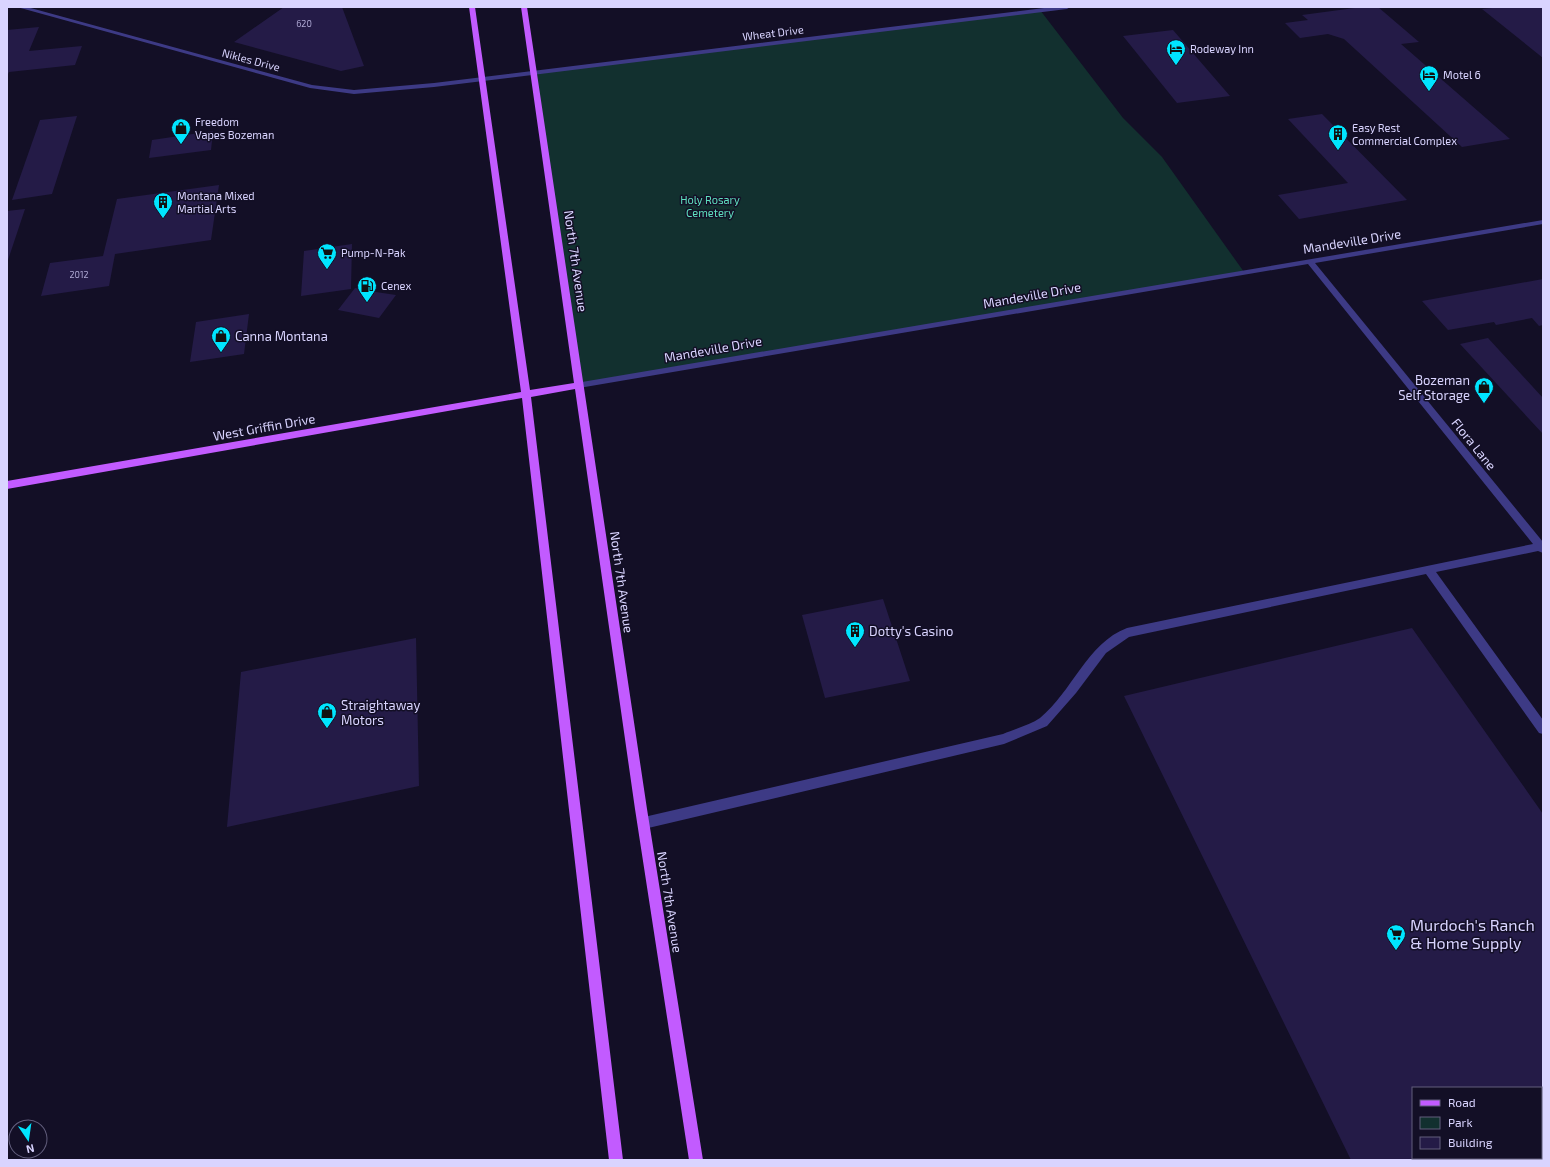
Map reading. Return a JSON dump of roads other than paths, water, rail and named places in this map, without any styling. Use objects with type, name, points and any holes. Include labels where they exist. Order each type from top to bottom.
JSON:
[{"type":"main road","points":[[472,7],[526,393],[616,1160]]},
{"type":"main road","name":"North 7th Avenue","points":[[524,7],[535,73],[644,823],[696,1160]]},
{"type":"main road","name":"Mandeville Drive","points":[[526,393],[579,384]]},
{"type":"main road","name":"West Griffin Drive","points":[[7,485],[526,393]]},
{"type":"street","name":"Nikles Drive","points":[[20,7],[312,86],[354,92],[390,90],[482,79]]},
{"type":"street","name":"Wheat Drive","points":[[482,79],[1066,7]]},
{"type":"street","name":"Mandeville Drive","points":[[579,384],[1543,222]]},
{"type":"street","name":"Flora Lane","points":[[1309,261],[1542,548]]},
{"type":"street","points":[[644,823],[1004,739],[1043,722],[1072,690],[1102,650],[1127,633],[1542,548]]},
{"type":"street","points":[[1429,570],[1543,729]]},
{"type":"place","name":"Rodeway Inn","points":[[1176,66]]},
{"type":"place","name":"Motel 6","points":[[1429,92]]},
{"type":"place","name":"Freedom Vapes Bozeman","points":[[181,145]]},
{"type":"place","name":"Easy Rest Commercial Complex","points":[[1338,151]]},
{"type":"place","name":"Montana Mixed Martial Arts","points":[[163,219]]},
{"type":"place","name":"Pump-N-Pak","points":[[327,270]]},
{"type":"place","name":"Cenex","points":[[367,303]]},
{"type":"place","name":"Canna Montana","points":[[221,353]]},
{"type":"place","name":"Bozeman Self Storage","points":[[1484,404]]},
{"type":"place","name":"Dotty's Casino","points":[[855,648]]},
{"type":"place","name":"Straightaway Motors","points":[[327,729]]},
{"type":"place","name":"Murdoch's Ranch & Home Supply","points":[[1396,951]]},
{"type":"park label","name":"Holy Rosary Cemetery","points":[[710,206]]}]
